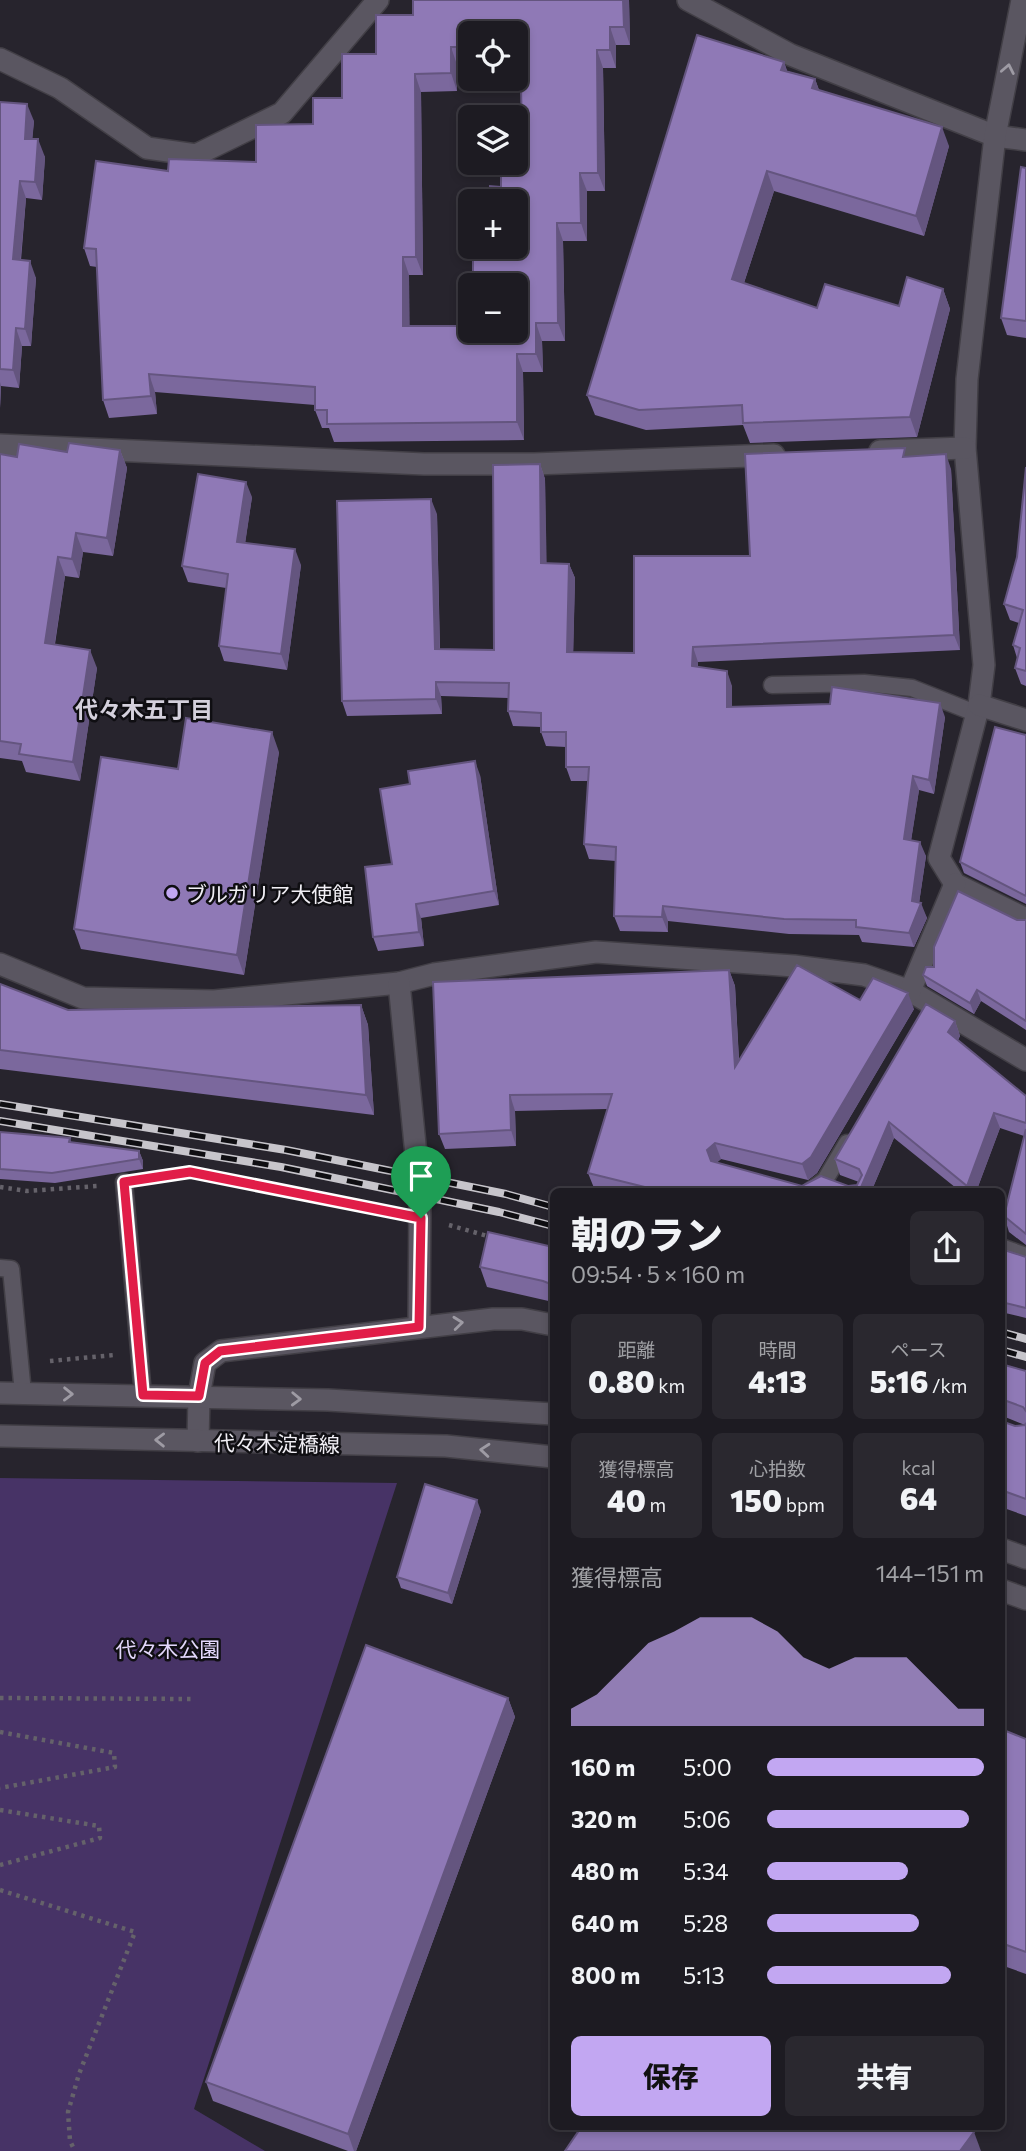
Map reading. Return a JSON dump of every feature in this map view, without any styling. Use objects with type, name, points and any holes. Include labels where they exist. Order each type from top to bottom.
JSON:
[{"type":"street","points":[[0,59],[60,88],[147,148],[196,155],[282,113],[378,0]]},
{"type":"street","points":[[688,0],[791,55],[995,136],[1026,140]]},
{"type":"street","points":[[1022,0],[995,136],[967,379],[965,448],[984,665],[977,709],[939,858],[955,884],[1026,919]]},
{"type":"street","points":[[0,445],[424,464],[534,464],[798,454]]},
{"type":"street","points":[[854,452],[965,448]]},
{"type":"street","points":[[977,709],[1026,720]]},
{"type":"street","points":[[910,991],[955,884]]},
{"type":"street","points":[[0,964],[83,998],[214,1001],[399,983],[434,974],[596,952],[829,970],[864,975],[910,991],[926,1008],[1026,1060]]},
{"type":"street","points":[[399,983],[421,1218],[419,1327]]},
{"type":"street","points":[[198,1441],[199,1396],[205,1363],[220,1351],[493,1319],[522,1319],[550,1324]]},
{"type":"street","name":"代々木淀橋線","points":[[0,1393],[199,1396],[499,1408],[550,1414]]},
{"type":"street","name":"代々木淀橋線","points":[[0,1436],[446,1446],[550,1457]]},
{"type":"street","points":[[1005,1550],[1026,1558]]},
{"type":"street","points":[[1005,1591],[1026,1599]]},
{"type":"lane","points":[[772,685],[864,683],[912,688],[977,709]]},
{"type":"lane","points":[[817,1188],[831,1182],[853,1132]]},
{"type":"lane","points":[[124,1182],[143,1395]]},
{"type":"lane","points":[[1005,1248],[1026,1256]]},
{"type":"lane","points":[[0,1268],[11,1269],[23,1393]]},
{"type":"path","points":[[0,1187],[27,1191],[81,1189],[190,1172],[421,1218],[500,1239]]},
{"type":"path","points":[[20,1363],[139,1352]]},
{"type":"path","points":[[0,1698],[191,1699]]},
{"type":"path","points":[[0,1732],[114,1753],[115,1767],[0,1788]]},
{"type":"path","points":[[0,1810],[99,1826],[100,1838],[0,1865]]},
{"type":"path","points":[[0,1890],[135,1932],[79,2074],[68,2112],[70,2141],[75,2151]]},
{"type":"green space","name":"代々木公園","points":[[0,1478],[397,1483],[194,2109],[265,2151],[0,2151]]},
{"type":"building","points":[[413,0],[623,0],[624,27],[610,27],[610,50],[597,50],[598,173],[580,173],[581,223],[557,223],[558,323],[536,323],[536,354],[517,354],[517,422],[327,424],[327,410],[315,410],[315,387],[149,374],[151,396],[103,400],[96,249],[84,248],[96,161],[168,171],[169,159],[256,162],[256,125],[313,124],[313,98],[342,98],[342,54],[376,54],[376,15],[413,15]],"holes":[[[458,21],[528,21],[528,91],[521,91],[521,105],[528,105],[528,175],[501,175],[501,187],[490,186],[490,189],[528,189],[528,259],[473,259],[473,273],[528,273],[528,343],[458,343],[458,326],[403,326],[403,257],[416,257],[415,74],[451,73],[451,47],[458,47]]]},
{"type":"building","points":[[697,35],[784,62],[781,70],[815,79],[812,88],[942,127],[916,216],[767,171],[732,279],[817,308],[825,284],[899,306],[907,277],[943,289],[910,417],[743,423],[742,405],[639,410],[587,395]]},
{"type":"building","points":[[0,102],[27,104],[25,139],[38,139],[35,182],[20,181],[13,259],[30,261],[25,329],[16,328],[13,370],[0,369]]},
{"type":"building","points":[[1021,167],[1026,168],[1026,321],[1001,318]]},
{"type":"building","points":[[69,443],[120,450],[107,538],[76,533],[72,559],[58,557],[45,643],[90,650],[73,762],[19,754],[21,744],[0,741],[0,454],[17,457],[19,444],[67,452]]},
{"type":"building","points":[[905,448],[903,457],[946,454],[954,635],[693,647],[692,666],[727,671],[727,707],[830,704],[832,687],[940,703],[929,780],[913,776],[904,839],[920,842],[912,901],[921,903],[909,933],[856,927],[856,920],[784,919],[663,906],[662,917],[614,916],[616,847],[584,844],[589,767],[566,767],[566,732],[541,732],[541,713],[508,711],[509,683],[436,682],[436,699],[342,701],[337,501],[431,499],[435,649],[494,650],[493,465],[540,464],[541,563],[569,564],[567,652],[634,653],[634,556],[750,556],[745,454]]},
{"type":"building","points":[[1026,467],[1026,671],[1015,668],[1020,648],[1013,645],[1023,610],[1004,604],[1017,557]]},
{"type":"building","points":[[198,474],[246,482],[237,542],[295,549],[281,654],[219,646],[228,574],[182,566]]},
{"type":"building","points":[[186,718],[272,732],[237,955],[74,929],[101,757],[178,769]]},
{"type":"building","points":[[995,727],[1026,735],[1026,896],[960,862]]},
{"type":"building","points":[[475,761],[494,891],[416,904],[419,932],[373,937],[365,867],[392,864],[380,789],[410,784],[408,771]]},
{"type":"building","points":[[958,891],[1017,920],[1026,920],[1026,1021],[977,990],[970,1003],[923,975],[926,967],[934,967],[934,947]]},
{"type":"building","points":[[797,965],[860,1000],[873,978],[908,993],[811,1157],[802,1164],[715,1143],[707,1150],[711,1161],[802,1186],[821,1176],[848,1186],[857,1185],[862,1175],[859,1169],[835,1159],[926,1004],[955,1021],[948,1032],[1026,1096],[1026,1123],[994,1113],[967,1186],[889,1122],[861,1188],[649,1188],[588,1173],[612,1094],[510,1095],[511,1130],[439,1134],[433,982],[729,970],[735,1067]]},
{"type":"building","points":[[0,984],[68,1010],[361,1005],[366,1095],[0,1050]]},
{"type":"building","points":[[1026,1129],[1026,1234],[1005,1217]]},
{"type":"building","points":[[0,1132],[70,1138],[69,1142],[139,1151],[139,1159],[52,1173],[0,1169]]},
{"type":"building","points":[[488,1232],[550,1246],[550,1284],[480,1267]]},
{"type":"building","points":[[1005,1250],[1026,1257],[1026,1308],[1005,1303]]},
{"type":"building","points":[[1005,1365],[1026,1371],[1026,1411],[1023,1407],[1005,1400]]},
{"type":"building","points":[[1005,1422],[1015,1426],[1026,1423],[1026,1499],[1005,1491]]},
{"type":"building","points":[[425,1484],[477,1500],[448,1593],[397,1577]]},
{"type":"building","points":[[366,1645],[508,1698],[348,2134],[206,2082]]},
{"type":"building","points":[[1005,1731],[1026,1739],[1026,1952],[1005,1944]]},
{"type":"building","points":[[579,2130],[974,2132],[960,2151],[565,2151]]},
{"type":"railway","points":[[0,1104],[286,1150],[506,1194],[550,1206]]},
{"type":"railway","points":[[0,1121],[281,1167],[499,1212],[550,1225]]},
{"type":"railway","points":[[1005,1333],[1026,1339]]},
{"type":"railway","points":[[1005,1351],[1026,1357]]},
{"type":"place","name":"ブルガリア大使館","points":[[172,893]]},
{"type":"district","name":"代々木五丁目","points":[[144,709]]},
{"type":"route","points":[[190,1172],[421,1218],[419,1327],[220,1351],[205,1363],[199,1396],[143,1395],[124,1182],[190,1172]]}]
